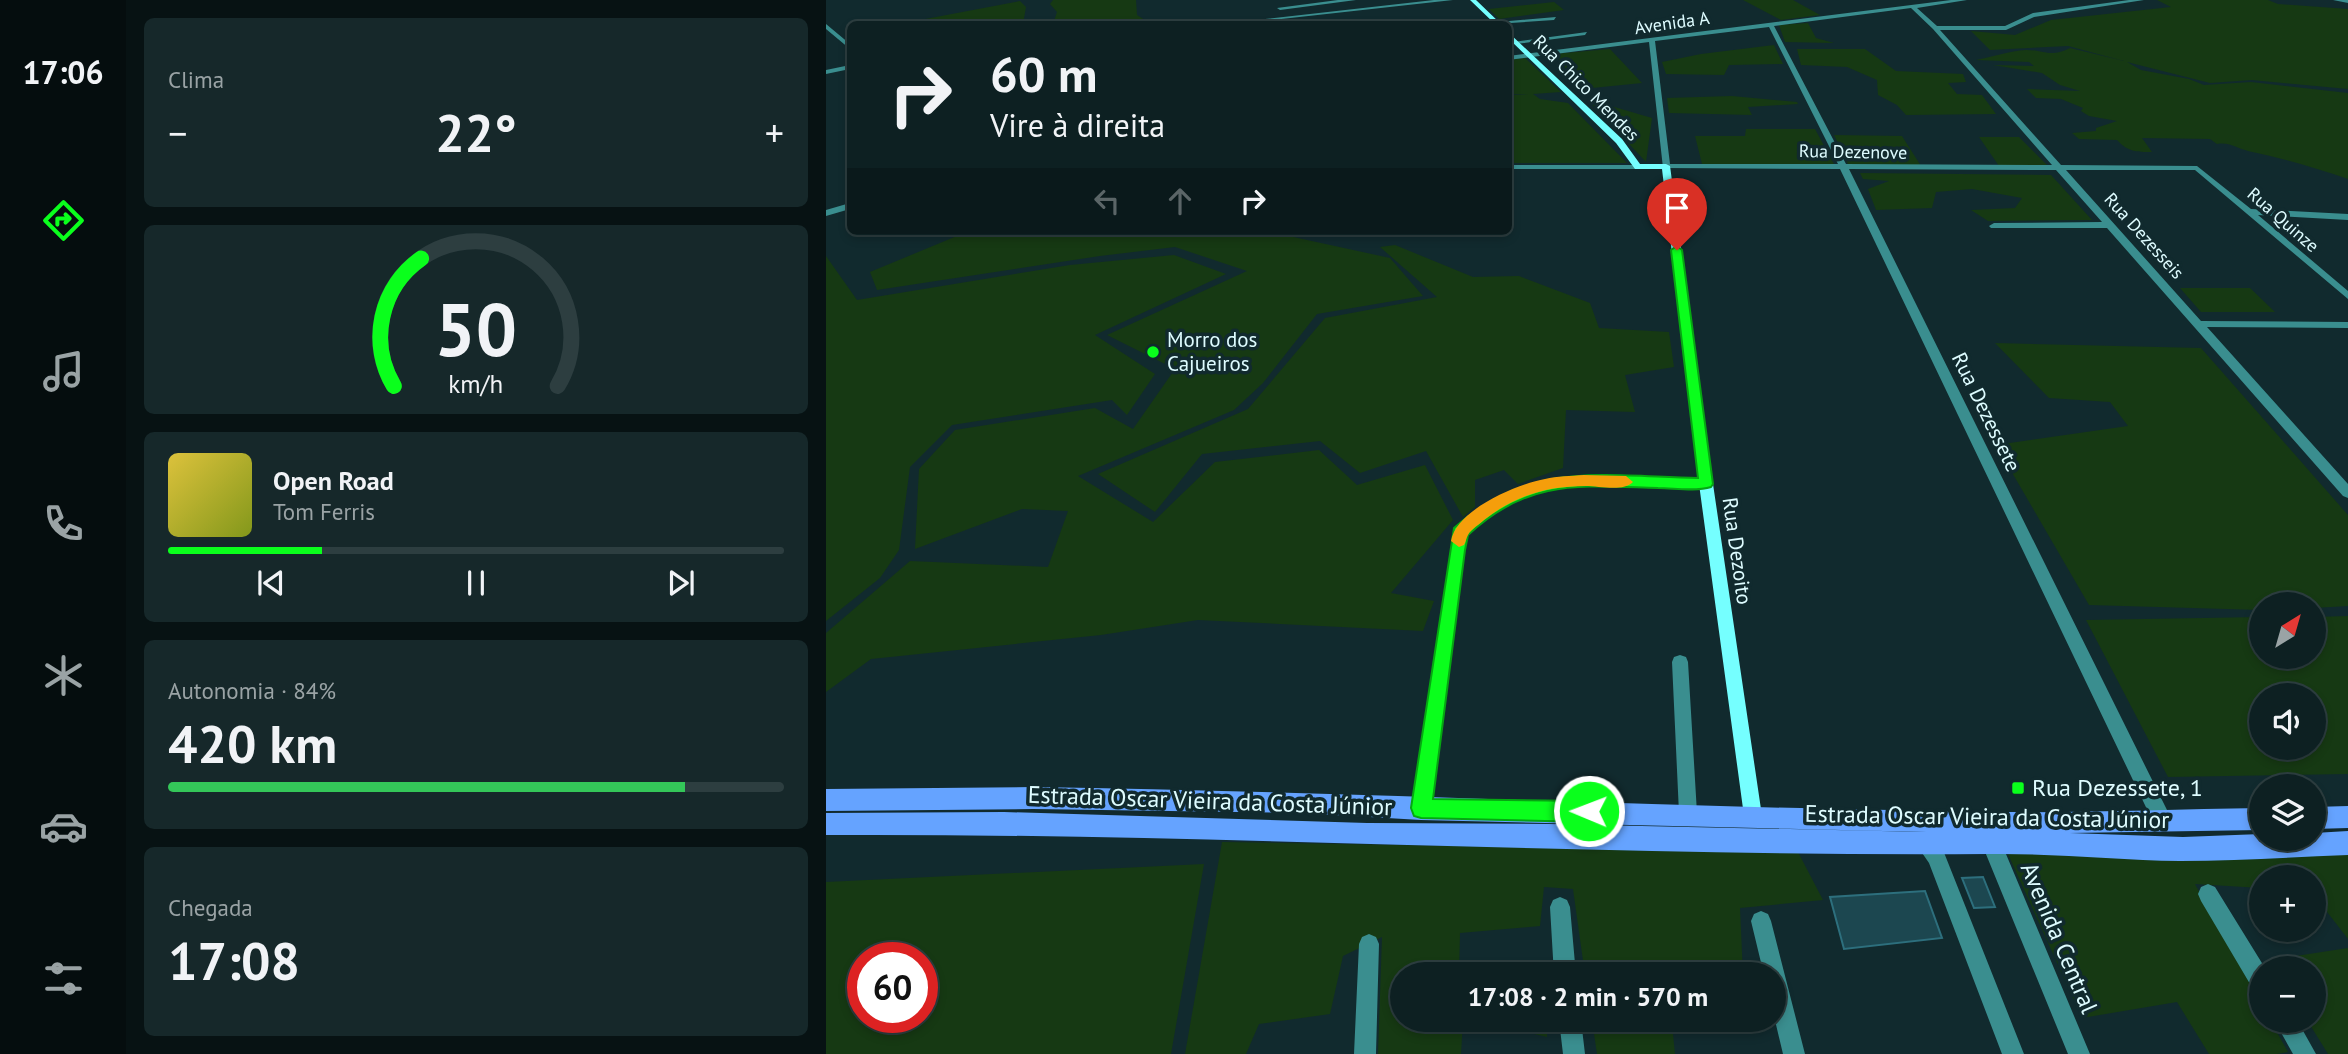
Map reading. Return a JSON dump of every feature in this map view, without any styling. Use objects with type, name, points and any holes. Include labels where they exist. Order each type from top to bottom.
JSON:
[{"type":"main road","points":[[1474,0],[1495,21]]},
{"type":"main road","name":"Rua Chico Mendes","points":[[1512,38],[1619,141],[1638,167]]},
{"type":"main road","name":"Rua Dezenove","points":[[1638,167],[1666,166]]},
{"type":"main road","name":"Rua Dezoito","points":[[1666,166],[1706,484],[1753,816]]},
{"type":"main road","name":"Estrada Oscar Vieira da Costa Júnior","points":[[826,800],[1046,798],[1301,802],[1421,808],[1992,822],[2249,819]]},
{"type":"main road","points":[[2326,818],[2348,817]]},
{"type":"main road","name":"Estrada Oscar Vieira da Costa Júnior","points":[[826,824],[1004,823],[1367,834],[1549,835],[1926,844],[1991,842],[2183,849],[2348,843]]},
{"type":"street","points":[[1277,0],[1286,18]]},
{"type":"street","points":[[1280,8],[1353,0]]},
{"type":"street","points":[[1254,21],[1450,0]]},
{"type":"street","name":"Avenida A","points":[[1512,57],[1964,0]]},
{"type":"street","points":[[1935,28],[2006,28],[2033,15],[2141,0]]},
{"type":"street","points":[[2336,0],[2348,1]]},
{"type":"street","name":"Rua Dezesseis","points":[[1912,6],[1935,28],[2348,493]]},
{"type":"street","points":[[1512,22],[1554,18]]},
{"type":"street","name":"Rua Dezessete","points":[[1770,23],[1844,168],[2162,820]]},
{"type":"street","points":[[826,26],[847,44]]},
{"type":"street","points":[[1516,42],[1585,33]]},
{"type":"street","points":[[1652,40],[1666,166]]},
{"type":"street","points":[[826,72],[847,68]]},
{"type":"street","name":"Rua Dezenove","points":[[1666,166],[2197,168]]},
{"type":"street","name":"Rua Dezenove","points":[[1512,167],[1638,167]]},
{"type":"street","name":"Rua Quinze","points":[[2197,168],[2348,296]]},
{"type":"street","points":[[826,213],[847,207]]},
{"type":"street","points":[[2250,212],[2348,217]]},
{"type":"street","points":[[1994,226],[2111,225]]},
{"type":"street","points":[[2333,283],[2348,282]]},
{"type":"street","points":[[2199,324],[2348,325]]},
{"type":"street","points":[[1421,808],[1460,533],[1496,503],[1545,484],[1584,481],[1706,484]]},
{"type":"street","points":[[1680,662],[1688,813]]},
{"type":"street","name":"Avenida Central","points":[[1991,842],[2079,1054]]},
{"type":"street","points":[[1926,844],[1936,857],[2013,1054]]},
{"type":"street","points":[[2208,894],[2249,961]]},
{"type":"street","points":[[1560,907],[1564,962]]},
{"type":"street","points":[[1761,921],[1794,1054]]},
{"type":"street","points":[[1365,1054],[1369,944]]},
{"type":"street","points":[[1571,1032],[1574,1054]]},
{"type":"street","points":[[2293,1033],[2305,1054]]},
{"type":"green space","points":[[1053,0],[1136,0],[1137,15],[1146,21],[1054,21],[1057,12],[1050,4]]},
{"type":"green space","points":[[1743,0],[1793,0],[1820,15],[1781,20]]},
{"type":"green space","points":[[2157,0],[2268,0],[2278,4],[2348,9],[2348,89],[2252,80],[2210,83],[2127,62],[2141,70],[2189,79],[2204,85],[2251,82],[2348,93],[2348,179],[2229,145],[2217,144],[2210,139],[2142,138],[2152,152],[2141,152],[2125,147],[2117,140],[2079,139],[2072,133],[2096,131],[2096,128],[2117,121],[2089,116],[2081,111],[2083,108],[2061,99],[2036,98],[2027,89],[2080,91],[2060,85],[2042,73],[1993,65],[2034,66],[2029,62],[1976,60],[2020,51],[2052,53],[2070,48],[2124,61],[2068,46],[1990,50],[1971,31],[2015,35],[2051,20],[2171,7]]},
{"type":"green space","points":[[1020,1],[1026,7],[1024,21],[915,21]]},
{"type":"green space","points":[[1554,2],[1564,10],[1499,19],[1489,9]]},
{"type":"green space","points":[[1808,23],[1816,38],[1834,43],[1785,42],[1779,25]]},
{"type":"green space","points":[[1774,45],[1783,64],[1729,65],[1724,75],[1666,74],[1662,62],[1701,54]]},
{"type":"green space","points":[[1610,49],[1642,83],[1582,89],[1554,54]]},
{"type":"green space","points":[[1797,49],[1865,49],[1896,71],[1963,74],[1966,82],[1948,83],[1957,94],[1982,95],[1996,114],[1906,115],[1897,105],[1878,95],[1877,80],[1847,67],[1801,65]]},
{"type":"green space","points":[[1525,58],[1561,92],[1533,94],[1540,99],[1568,103],[1627,163],[1512,163],[1512,95],[1529,94],[1512,94],[1512,60]]},
{"type":"green space","points":[[1732,96],[1798,104],[1748,107],[1752,115],[1669,113],[1667,98]]},
{"type":"green space","points":[[1587,99],[1652,118],[1646,162]]},
{"type":"green space","points":[[1746,129],[1815,129],[1834,164],[1702,164],[1695,136],[1745,136]]},
{"type":"green space","points":[[1834,135],[1902,136],[1921,166],[1849,166]]},
{"type":"green space","points":[[1979,137],[2019,137],[2047,165],[1999,166]]},
{"type":"green space","points":[[1860,173],[2051,175],[2092,220],[1988,221],[1971,210],[2015,208],[2022,198],[1972,189],[1936,192],[1932,208],[1876,210],[1868,189],[1889,181],[1863,179]]},
{"type":"green space","points":[[959,235],[1284,235],[1390,258],[1423,296],[1317,314],[1263,383],[1234,410],[1078,476],[1153,522],[1215,462],[1319,450],[1357,485],[1425,465],[1453,520],[1391,593],[1434,601],[1423,631],[1198,620],[1101,635],[871,659],[826,692],[826,633],[910,561],[1048,567],[1068,511],[1022,509],[915,549],[919,469],[955,430],[1095,408],[1133,429],[1175,369],[1107,335],[1247,271],[1175,247],[877,290],[870,272]]},
{"type":"green space","points":[[1395,245],[1473,277],[1519,276],[1590,303],[1599,328],[1669,332],[1674,367],[1625,375],[1635,412],[1566,410],[1563,468],[1518,484],[1504,470],[1475,480],[1475,507],[1463,517],[1426,451],[1360,473],[1320,441],[1202,454],[1155,512],[1098,474],[1248,409],[1325,318],[1437,297],[1380,247]]},
{"type":"green space","points":[[1174,255],[1226,274],[1095,335],[1155,374],[1127,415],[1112,400],[952,425],[910,467],[899,550],[880,578],[826,621],[826,256],[857,300],[1070,265]]},
{"type":"green space","points":[[2180,288],[2250,288],[2275,312],[2201,312]]},
{"type":"green space","points":[[1995,343],[2201,348],[2348,515],[2348,606],[2326,607],[2326,592],[2249,592],[2249,610],[2089,605],[1996,445],[2128,426],[2110,402],[2049,398]]},
{"type":"green space","points":[[2348,616],[2348,774],[2168,777],[2086,620],[2249,617],[2249,669],[2326,669],[2326,617]]},
{"type":"green space","points":[[1222,842],[1798,852],[1823,900],[1740,908],[1742,962],[1583,962],[1573,889],[1544,887],[1540,926],[1460,933],[1459,962],[1390,962],[1390,1032],[1462,1032],[1461,1054],[1378,1054],[1382,937],[1343,956],[1330,1014],[1259,1024],[1246,1054],[1185,1054]]},
{"type":"green space","points":[[2348,851],[2348,939],[2326,911],[2326,865],[2249,865],[2249,887],[2195,884],[2249,982],[2249,1033],[2277,1033],[2288,1052],[2209,1054],[2177,1002],[2082,1018],[2008,854]]},
{"type":"green space","points":[[1204,864],[1171,1054],[826,1054],[826,882]]},
{"type":"green space","points":[[2348,948],[2348,1054],[2328,1054],[2315,1033],[2326,1033],[2326,956],[2295,956]]},
{"type":"green space","points":[[1526,1032],[1547,1032],[1547,1037]]},
{"type":"green space","points":[[1594,1032],[1673,1032],[1675,1054],[1597,1054]]},
{"type":"building","points":[[1983,877],[1995,907],[1974,908],[1962,878]]},
{"type":"building","points":[[1925,891],[1942,938],[1844,949],[1830,897]]},
{"type":"slow traffic","points":[[1459,541],[1460,533],[1476,518],[1496,503],[1520,492],[1545,484],[1626,482]]},
{"type":"place","name":"Morro dos Cajueiros","points":[[1153,352]]},
{"type":"place","name":"Rua Dezessete, 1","points":[[2018,788]]},
{"type":"route","points":[[1589,811],[1421,808],[1457,550],[1460,533],[1476,518],[1496,503],[1545,484],[1584,481],[1706,484],[1677,250]]}]
